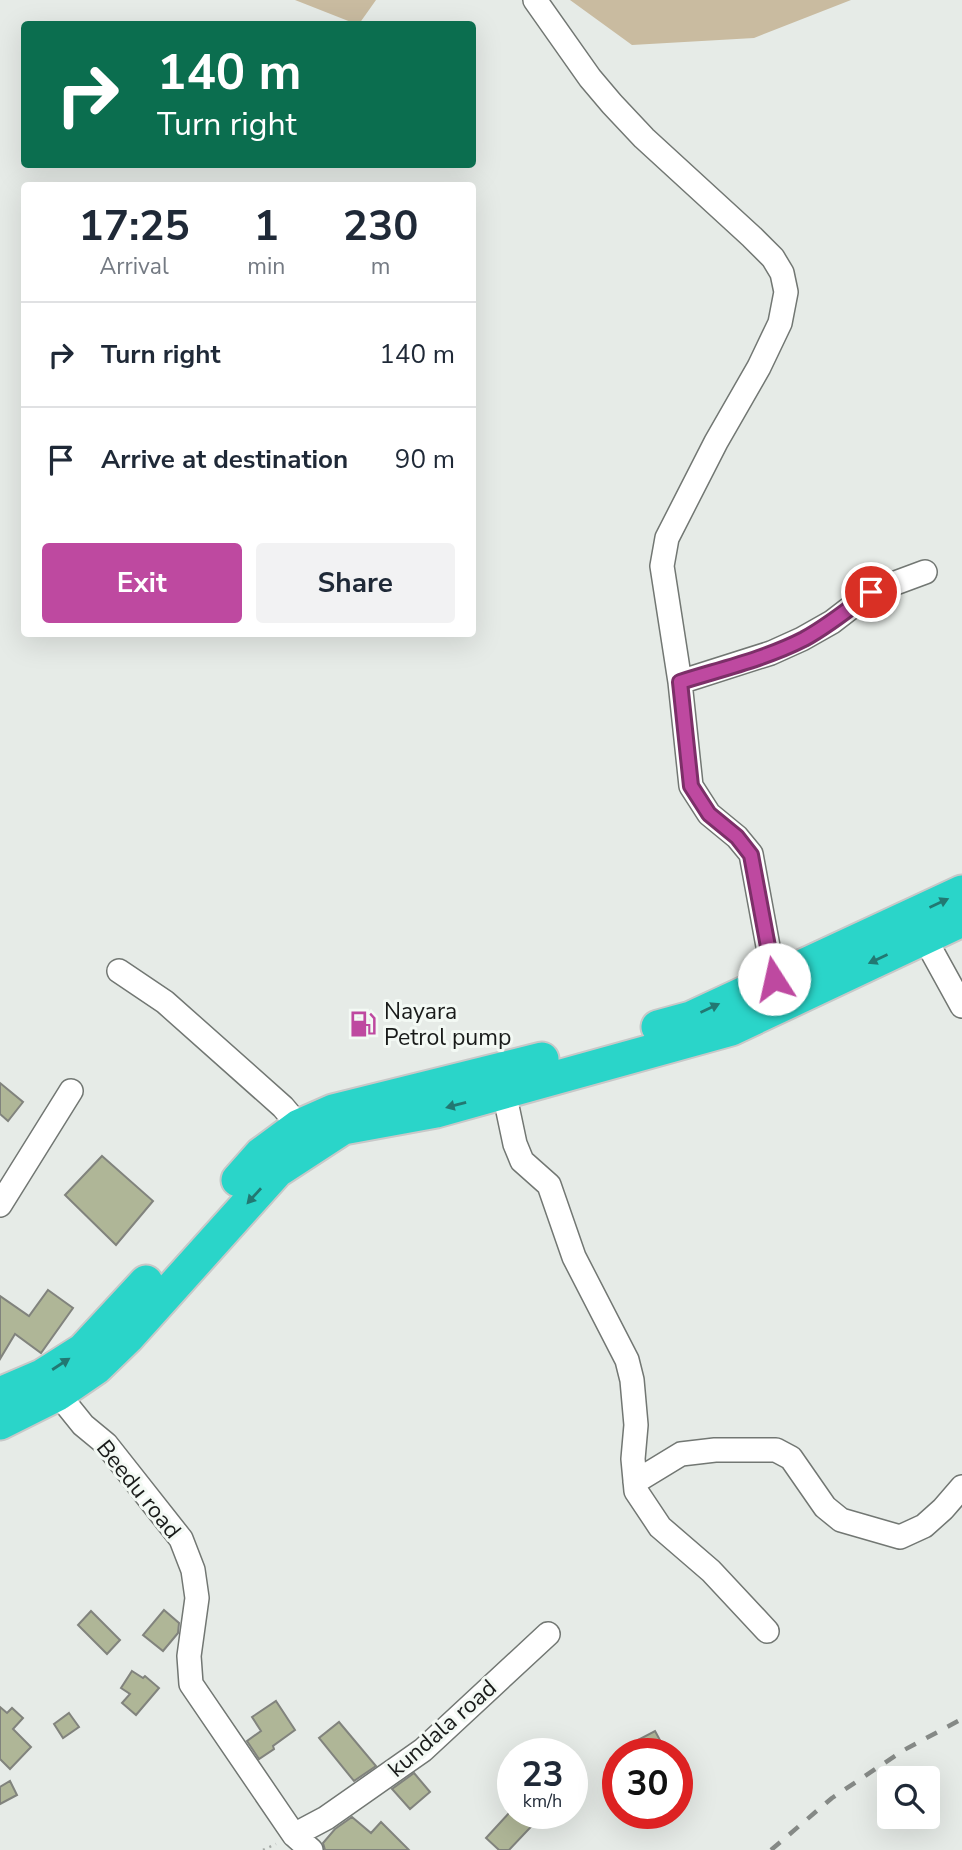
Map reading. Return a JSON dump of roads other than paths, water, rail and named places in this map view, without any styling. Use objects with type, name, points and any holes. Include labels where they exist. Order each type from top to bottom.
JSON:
[{"type":"highway","points":[[5,1386],[42,1376],[83,1349],[261,1154],[299,1126],[333,1111],[563,1054],[691,1018],[962,892]]},
{"type":"highway","points":[[0,1423],[58,1394],[96,1368],[276,1171],[343,1128],[436,1111],[731,1029],[962,920]]},
{"type":"street","points":[[535,0],[590,78],[612,104],[644,138],[752,237],[773,258],[782,272],[786,292],[779,323],[759,367],[716,442],[667,538],[662,566],[680,682],[691,786],[709,814],[737,837],[751,855],[774,979]]},
{"type":"street","points":[[680,682],[792,644],[832,622],[871,592],[925,572]]},
{"type":"street","points":[[924,937],[962,1006]]},
{"type":"street","points":[[119,971],[165,1002],[283,1107],[299,1126]]},
{"type":"street","points":[[0,1205],[71,1091]]},
{"type":"street","points":[[504,1092],[515,1144],[522,1161],[549,1185],[574,1257],[627,1360],[632,1380],[636,1425],[632,1459],[636,1491],[660,1527],[711,1571],[767,1631]]},
{"type":"street","name":"Beedu road","points":[[58,1394],[83,1425],[106,1444],[181,1539],[193,1570],[197,1598],[189,1656],[191,1684],[303,1842]]},
{"type":"street","points":[[635,1482],[681,1454],[715,1450],[776,1450],[790,1458],[825,1507],[841,1520],[900,1537],[924,1526],[962,1486]]},
{"type":"street","name":"kundala road","points":[[303,1842],[326,1818],[423,1750],[548,1634]]},
{"type":"railway","points":[[771,1850],[832,1798],[904,1750],[962,1719]]},
{"type":"place","name":"Nayara Petrol pump","points":[[363,1024]]}]
